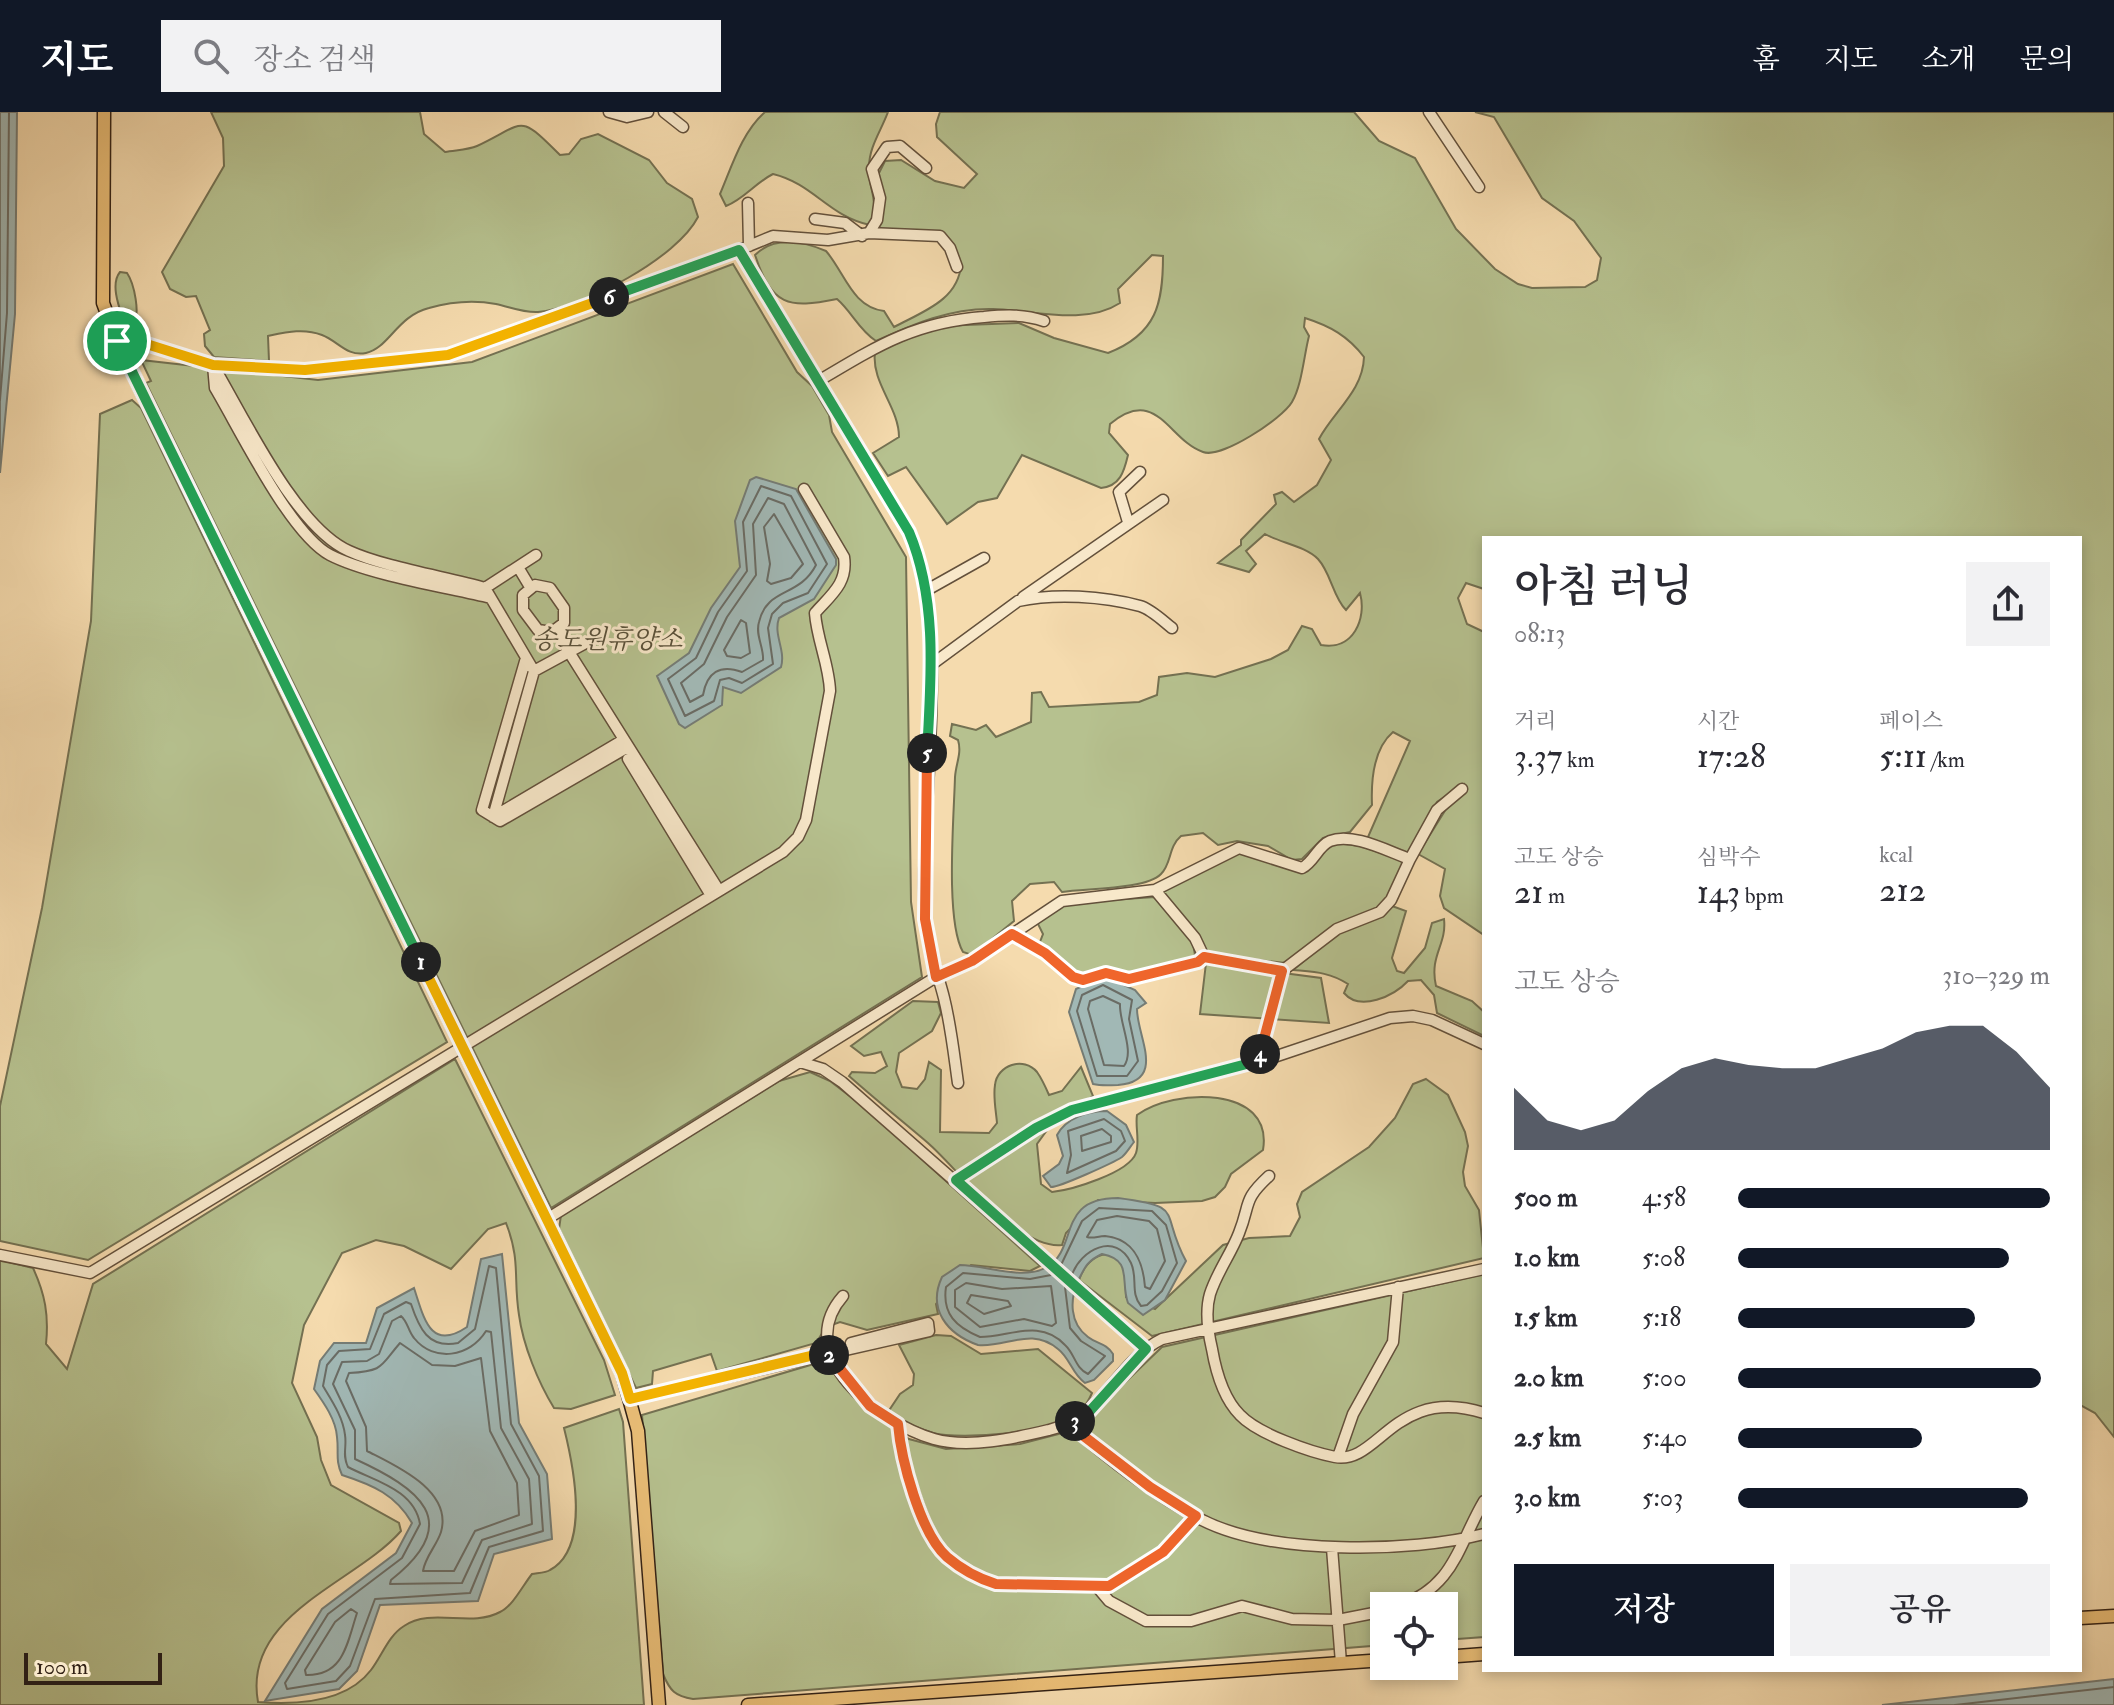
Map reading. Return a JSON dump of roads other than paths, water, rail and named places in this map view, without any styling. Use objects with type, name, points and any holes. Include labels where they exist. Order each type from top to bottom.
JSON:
[{"type":"main road","points":[[104,112],[103,303],[117,341],[622,1373],[638,1431],[659,1705]]},
{"type":"main road","points":[[2082,1618],[2114,1616]]},
{"type":"main road","points":[[1458,1656],[1482,1654]]},
{"type":"main road","points":[[748,1705],[1370,1661]]},
{"type":"street","points":[[609,112],[627,117],[648,112]]},
{"type":"street","points":[[664,112],[683,127]]},
{"type":"street","points":[[1429,112],[1479,187]]},
{"type":"street","points":[[866,234],[877,220],[880,198],[872,169],[875,160],[887,147],[900,146],[926,168]]},
{"type":"street","points":[[748,203],[744,248],[909,532],[921,560],[927,590],[931,665],[925,919],[936,977],[943,996],[958,1083]]},
{"type":"street","points":[[815,219],[845,223],[866,234]]},
{"type":"street","points":[[117,341],[137,341],[213,365],[305,370],[448,355],[773,236],[828,240],[866,234],[940,236],[950,248],[957,267]]},
{"type":"street","points":[[820,380],[874,348],[930,323],[1009,315],[1028,315],[1044,321]]},
{"type":"street","points":[[213,365],[293,498],[322,535],[350,552],[485,588],[534,671]]},
{"type":"street","points":[[213,365],[215,388],[294,519],[315,544],[354,563],[491,598]]},
{"type":"street","points":[[1128,522],[1119,492],[1140,472]]},
{"type":"street","points":[[0,1255],[90,1273],[783,852],[798,837],[806,820],[830,691],[830,672],[816,631],[815,613],[842,582],[846,569],[844,557],[804,489]]},
{"type":"street","points":[[931,665],[1163,500]]},
{"type":"street","points":[[485,588],[536,555]]},
{"type":"street","points":[[927,590],[984,558]]},
{"type":"street","points":[[518,567],[530,587]]},
{"type":"street","points":[[545,586],[563,597],[565,618],[557,630],[542,632],[529,618],[522,600],[530,587],[545,586]]},
{"type":"street","points":[[1018,601],[1051,595],[1160,607]]},
{"type":"street","points":[[1142,607],[1172,628]]},
{"type":"street","points":[[510,630],[529,618]]},
{"type":"street","points":[[557,630],[623,745],[714,892]]},
{"type":"street","points":[[493,817],[534,671],[602,634]]},
{"type":"street","points":[[493,817],[482,810],[526,658]]},
{"type":"street","points":[[493,817],[623,745]]},
{"type":"street","points":[[1258,1061],[1282,971],[1337,929],[1387,906],[1437,810],[1462,789]]},
{"type":"street","points":[[547,1219],[936,977],[972,961],[1062,901],[1155,890],[1239,848],[1255,850],[1293,867],[1309,865],[1325,844],[1342,840],[1357,841],[1410,859]]},
{"type":"street","points":[[1155,890],[1195,938],[1204,957]]},
{"type":"street","points":[[1012,934],[1045,953],[1073,977],[1083,980],[1106,973],[1129,979],[1198,962],[1204,957],[1282,971]]},
{"type":"street","points":[[956,1180],[1036,1128],[1072,1110],[1319,1044],[1357,1027],[1413,1016],[1454,1028],[1482,1043]]},
{"type":"street","points":[[800,1062],[823,1069],[842,1082],[1146,1349]]},
{"type":"street","points":[[1269,1176],[1248,1195],[1240,1233],[1209,1297],[1208,1329],[1225,1394],[1241,1417],[1290,1443],[1338,1457],[1350,1457],[1408,1416],[1439,1404],[1482,1413]]},
{"type":"street","points":[[843,1296],[826,1321],[827,1352],[870,1406],[898,1424],[935,1439],[962,1442],[1012,1438],[1068,1424],[1089,1412],[1146,1349],[1162,1339],[1482,1269]]},
{"type":"street","points":[[1338,1457],[1353,1414],[1393,1342],[1398,1287]]},
{"type":"street","points":[[630,1399],[929,1331],[928,1323],[842,1345],[827,1352]]},
{"type":"street","points":[[898,1424],[900,1444],[921,1514],[945,1556],[983,1580],[996,1584],[1109,1586],[1163,1552],[1196,1516]]},
{"type":"street","points":[[1068,1424],[1150,1487],[1196,1516],[1272,1541],[1332,1548],[1447,1543],[1482,1534]]},
{"type":"street","points":[[1425,1592],[1444,1577],[1460,1557],[1482,1506]]},
{"type":"street","points":[[1332,1548],[1341,1663]]},
{"type":"street","points":[[1098,1588],[1109,1601],[1146,1621],[1191,1621],[1242,1606],[1292,1619],[1338,1620],[1370,1614]]},
{"type":"water","points":[[0,112],[17,112],[15,314],[0,473]]},
{"type":"water","points":[[756,477],[796,489],[836,559],[836,565],[814,599],[779,618],[777,630],[781,667],[741,693],[723,687],[722,705],[685,728],[679,724],[657,676],[689,653],[711,608],[740,567],[735,521],[750,480]]},
{"type":"water","points":[[1104,976],[1135,990],[1146,1003],[1137,1009],[1146,1067],[1133,1082],[1118,1085],[1093,1084],[1069,1012],[1076,989]]},
{"type":"water","points":[[1107,1111],[1126,1125],[1134,1142],[1122,1157],[1051,1187],[1043,1176],[1059,1164],[1063,1156],[1057,1135],[1061,1129],[1078,1117]]},
{"type":"water","points":[[1118,1198],[1163,1209],[1168,1214],[1186,1261],[1165,1300],[1143,1315],[1128,1303],[1124,1272],[1118,1261],[1102,1254],[1087,1265],[1074,1295],[1074,1318],[1082,1331],[1113,1354],[1113,1361],[1094,1380],[1085,1383],[1062,1353],[1048,1342],[1028,1338],[978,1345],[957,1334],[943,1319],[937,1300],[942,1277],[960,1265],[1016,1273],[1047,1267],[1057,1259],[1071,1225],[1085,1206],[1098,1200]]},
{"type":"water","points":[[502,1254],[519,1423],[547,1474],[552,1539],[494,1554],[478,1601],[380,1605],[357,1671],[339,1689],[265,1701],[322,1609],[396,1553],[412,1523],[399,1505],[383,1492],[342,1475],[334,1424],[314,1389],[320,1361],[334,1343],[366,1343],[377,1308],[414,1288],[425,1320],[437,1334],[455,1334],[467,1327],[481,1259]]},
{"type":"water","points":[[2114,1679],[2114,1705],[1882,1705]]},
{"type":"park label","name":"송도원휴양소","points":[[607,639]]}]
